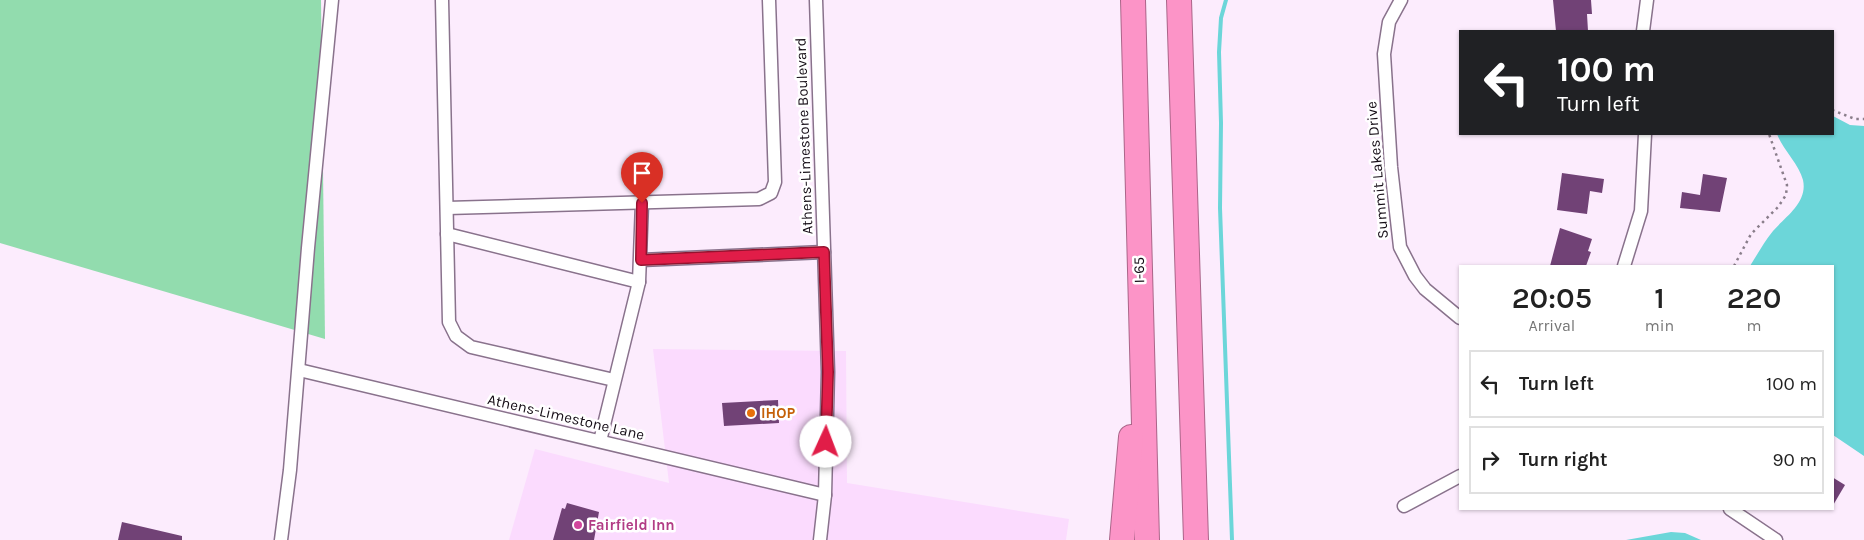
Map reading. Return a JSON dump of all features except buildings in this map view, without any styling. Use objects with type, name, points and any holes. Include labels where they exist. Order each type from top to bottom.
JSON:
[{"type":"highway","name":"I-65","points":[[1133,0],[1147,540]]},
{"type":"highway","points":[[1179,0],[1196,540]]},
{"type":"highway","points":[[1122,540],[1141,336]]},
{"type":"highway","points":[[1195,510],[1200,540]]},
{"type":"street","points":[[281,540],[300,370],[308,248],[332,0]]},
{"type":"street","points":[[442,0],[449,322],[456,336],[471,347],[614,380]]},
{"type":"street","points":[[447,208],[759,199],[770,193],[775,182],[769,0]]},
{"type":"street","name":"Athens-Limestone Boulevard","points":[[816,0],[828,372],[825,495],[820,540]]},
{"type":"street","name":"Summit Lakes Drive","points":[[1402,0],[1389,22],[1384,54],[1391,167],[1400,247],[1415,276],[1425,289],[1459,317]]},
{"type":"street","points":[[1643,30],[1646,1]]},
{"type":"street","points":[[1624,265],[1641,211],[1645,135]]},
{"type":"street","points":[[600,442],[639,282],[642,203]]},
{"type":"street","points":[[447,234],[639,282]]},
{"type":"street","points":[[641,260],[824,252]]},
{"type":"street","name":"Athens-Limestone Lane","points":[[300,370],[825,495]]},
{"type":"street","points":[[1404,506],[1459,477]]},
{"type":"street","points":[[1731,510],[1776,540]]},
{"type":"path","points":[[1834,111],[1855,119],[1864,119]]},
{"type":"path","points":[[1735,265],[1751,234],[1778,207],[1786,195],[1787,185],[1769,135]]},
{"type":"shaded area","points":[[653,349],[846,351],[847,483],[1069,519],[1066,540],[509,540],[535,449],[669,483]]},
{"type":"green space","points":[[0,0],[321,0],[325,339],[0,243]]},
{"type":"water","points":[[1834,117],[1850,125],[1864,126],[1864,456],[1834,436],[1834,265],[1751,265],[1770,235],[1799,203],[1802,196],[1804,188],[1801,174],[1778,135],[1834,135]]},
{"type":"water","points":[[1671,532],[1685,533],[1701,540],[1626,540]]},
{"type":"waterway","points":[[1226,0],[1221,18],[1219,52],[1221,123],[1220,208],[1232,540]]},
{"type":"place","name":"IHOP","points":[[751,413]]},
{"type":"place","name":"Fairfield Inn","points":[[578,525]]},
{"type":"route","points":[[642,203],[641,260],[824,252],[828,372],[826,442]]}]
